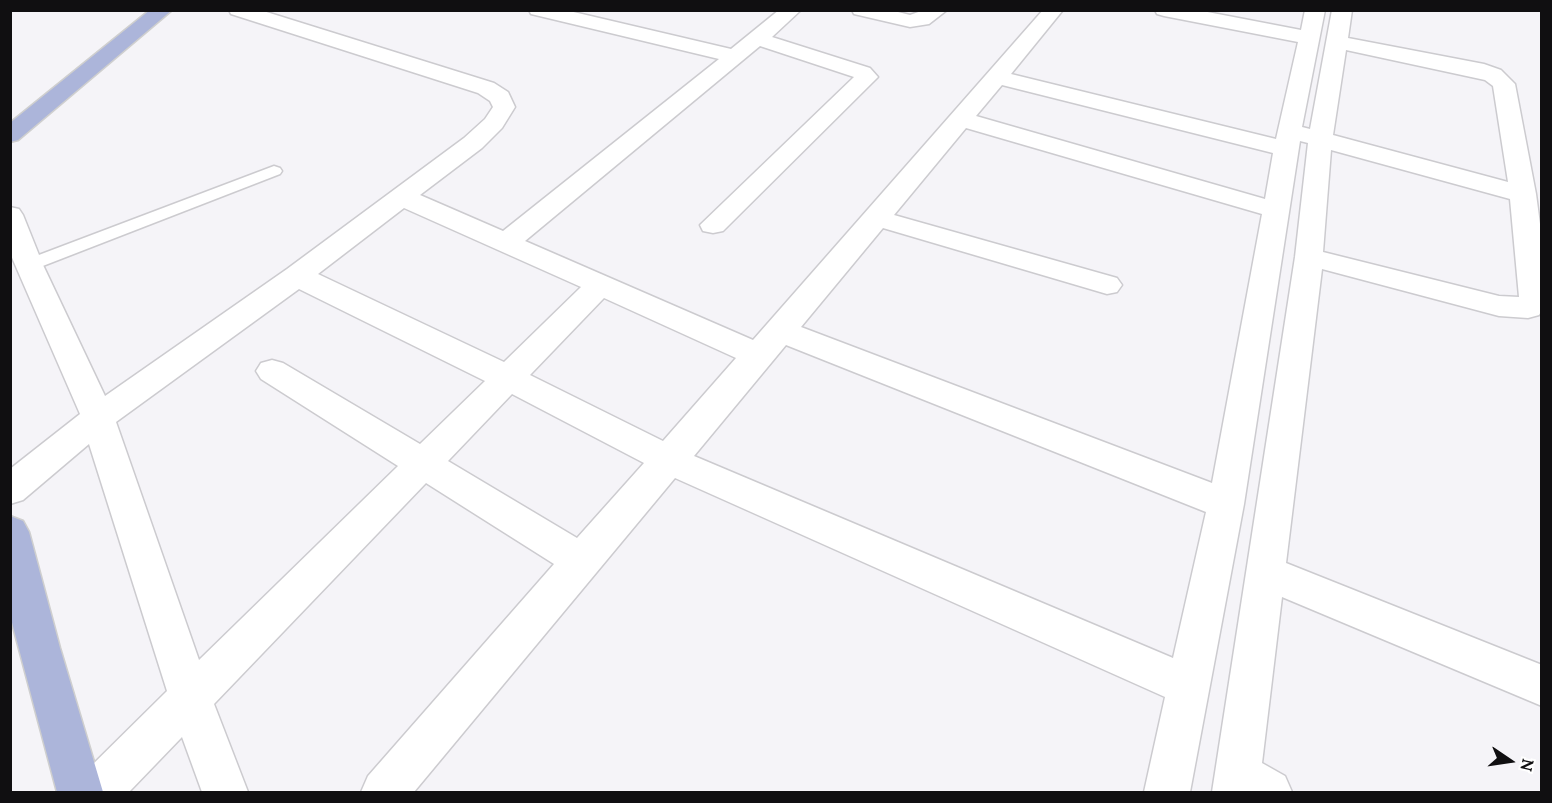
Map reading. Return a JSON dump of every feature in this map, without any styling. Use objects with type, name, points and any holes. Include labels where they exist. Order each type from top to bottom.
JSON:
[{"type":"main road","points":[[10,108],[136,10]]},
{"type":"main road","points":[[10,135],[163,10]]},
{"type":"main road","points":[[12,542],[80,792]]},
{"type":"street","points":[[10,490],[98,418],[297,276],[474,143],[494,123],[504,107],[500,97],[486,88],[238,10]]},
{"type":"street","points":[[538,10],[734,56]]},
{"type":"street","points":[[506,243],[792,10]]},
{"type":"street","points":[[861,10],[910,21],[922,20],[938,10]]},
{"type":"street","points":[[384,792],[1054,10]]},
{"type":"street","points":[[1164,10],[1320,30],[1484,71],[1504,84],[1523,194],[1534,298],[1528,308],[1499,306],[1309,257]]},
{"type":"street","points":[[1167,792],[1226,504],[1275,210],[1298,140],[1320,30],[1342,10]]},
{"type":"street","points":[[713,225],[867,77],[755,39]]},
{"type":"street","points":[[997,77],[1298,140],[1523,194]]},
{"type":"street","points":[[961,119],[1275,210]]},
{"type":"street","points":[[1247,787],[1266,572],[1309,257],[1298,140]]},
{"type":"street","points":[[402,197],[600,285],[1226,504]]},
{"type":"street","points":[[10,215],[29,265],[98,418],[189,696],[225,792]]},
{"type":"street","points":[[876,218],[1107,285]]},
{"type":"street","points":[[297,276],[508,378],[669,460],[1189,686]]},
{"type":"street","points":[[97,792],[189,696],[600,285]]},
{"type":"street","points":[[272,371],[582,561]]},
{"type":"street","points":[[1266,572],[1542,686]]},
{"type":"lane","points":[[29,265],[274,171]]}]
